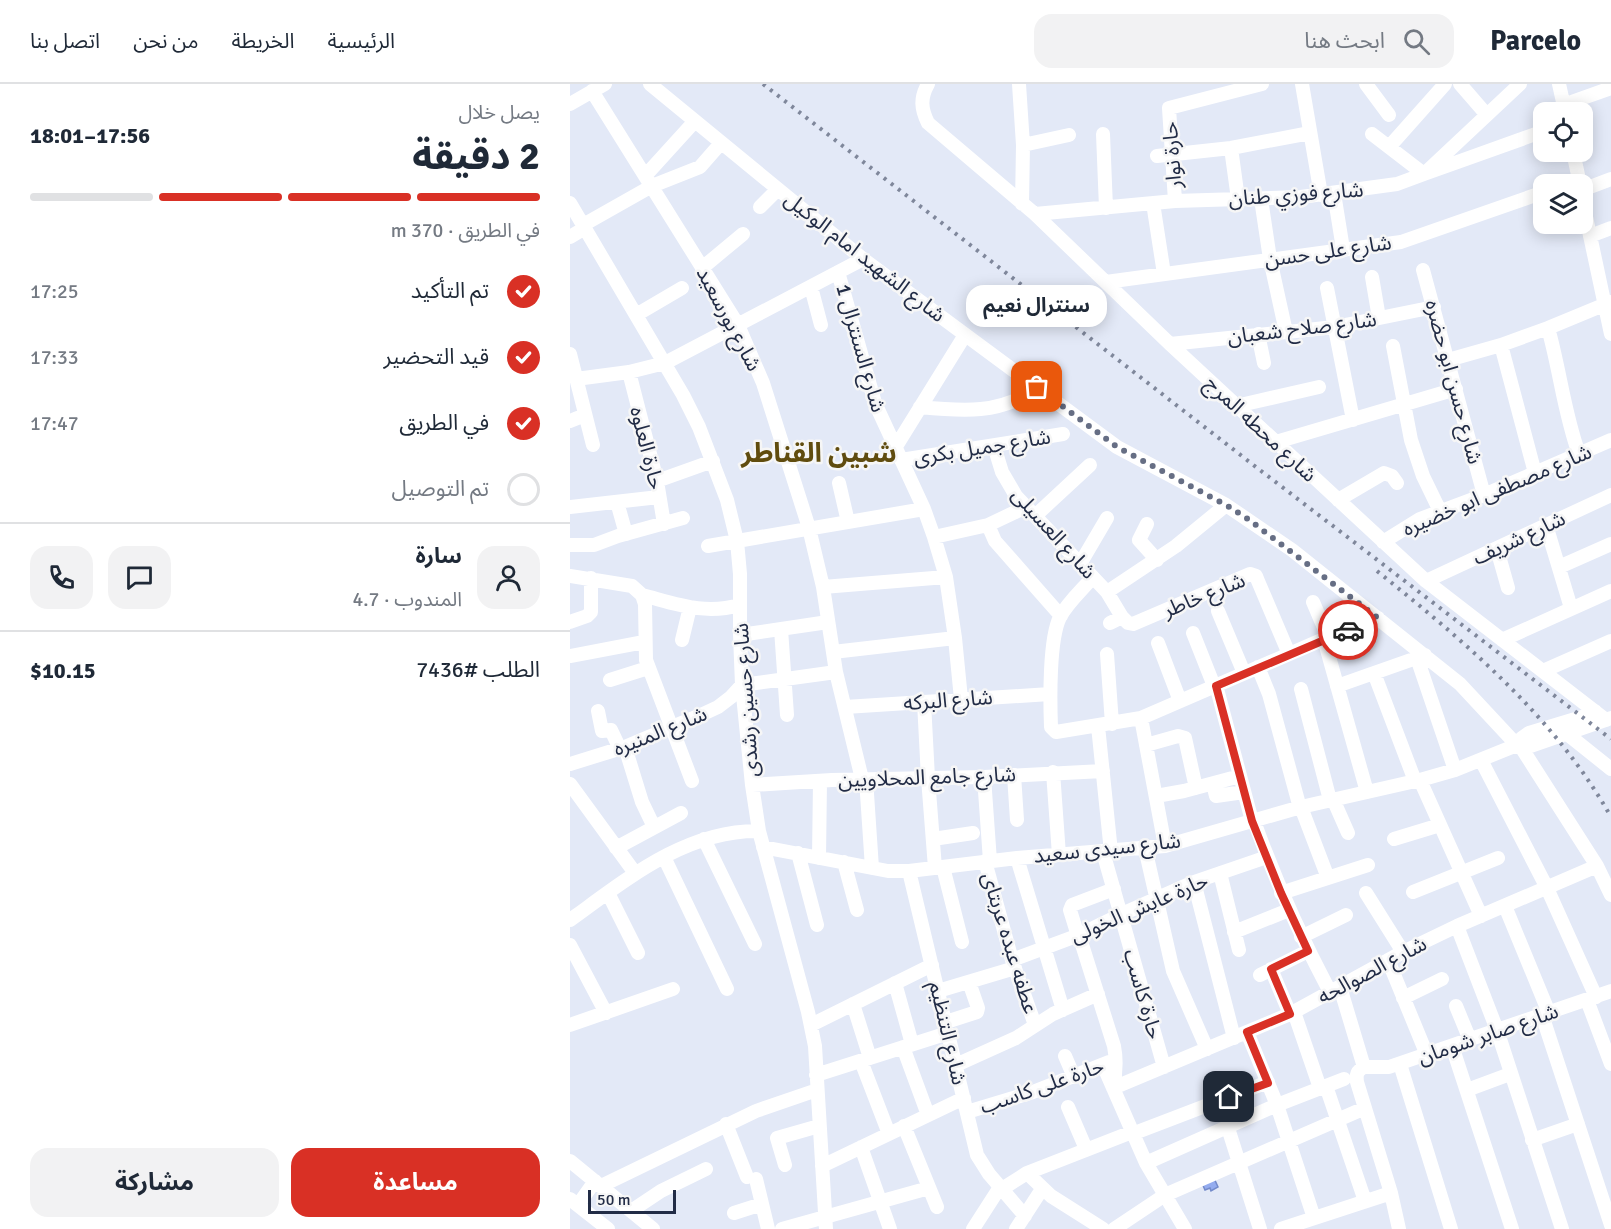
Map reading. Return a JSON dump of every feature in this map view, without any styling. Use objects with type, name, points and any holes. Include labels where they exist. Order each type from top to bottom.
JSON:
[{"type":"street","name":"شارع الشهيد امام الوكيل","points":[[650,84],[863,259],[965,335],[1117,447],[1226,505],[1270,534],[1378,618],[1421,656],[1460,684],[1516,746],[1597,866],[1611,895]]},
{"type":"street","name":"شارع محطه المرج","points":[[928,84],[922,94],[922,105],[928,123],[1035,214],[1170,344],[1426,581],[1604,716]]},
{"type":"street","points":[[1019,84],[1023,145],[1022,204]]},
{"type":"street","name":"حارة نوار","points":[[1175,201],[1169,108],[1262,84]]},
{"type":"street","points":[[1302,84],[1310,133],[1342,249]]},
{"type":"street","points":[[1366,84],[1389,115]]},
{"type":"street","points":[[1389,147],[1445,84]]},
{"type":"street","points":[[1460,84],[1486,114]]},
{"type":"street","points":[[1559,84],[1563,102]]},
{"type":"street","name":"شارع فوزي طنان","points":[[1035,214],[1175,201],[1261,199],[1327,194],[1390,185],[1424,174],[1517,85]]},
{"type":"street","points":[[570,104],[598,87]]},
{"type":"street","name":"شارع بورسعيد","points":[[598,87],[649,181],[738,326],[763,383],[809,528],[823,587],[836,672],[864,779],[872,868]]},
{"type":"street","points":[[1580,102],[1611,88]]},
{"type":"street","points":[[570,237],[649,181],[695,121]]},
{"type":"street","points":[[1157,156],[1231,148],[1310,133]]},
{"type":"street","points":[[1103,134],[1106,208]]},
{"type":"street","points":[[1372,134],[1424,174],[1533,135]]},
{"type":"street","points":[[1023,145],[1069,135]]},
{"type":"street","points":[[649,181],[700,167],[721,142]]},
{"type":"street","points":[[1231,148],[1238,200]]},
{"type":"street","points":[[1593,182],[1611,179]]},
{"type":"street","points":[[760,207],[778,189]]},
{"type":"street","name":"شارع على حسن","points":[[1106,282],[1401,242],[1533,196]]},
{"type":"street","points":[[1261,199],[1270,259],[1286,332]]},
{"type":"street","name":"شارع حسين رشدى","points":[[570,203],[665,363],[699,427],[728,500],[737,541],[740,574],[742,685],[752,785],[759,831],[815,1046],[826,1223]]},
{"type":"street","points":[[1153,203],[1164,274]]},
{"type":"street","points":[[1611,228],[1590,236],[1608,303],[1611,334]]},
{"type":"street","points":[[702,268],[743,234]]},
{"type":"street","points":[[576,379],[628,372],[665,363],[863,259]]},
{"type":"street","name":"شارع حسن ابو حضره","points":[[1424,270],[1484,495]]},
{"type":"street","name":"شارع السنترال 1","points":[[838,272],[875,403],[924,509],[934,537],[945,578],[955,638],[961,699]]},
{"type":"street","points":[[1372,277],[1379,318]]},
{"type":"street","points":[[811,287],[821,325]]},
{"type":"street","points":[[636,315],[682,288]]},
{"type":"street","points":[[1327,288],[1353,420]]},
{"type":"street","points":[[1448,360],[1501,345],[1608,303]]},
{"type":"street","name":"شارع صلاح شعبان","points":[[1170,344],[1335,327],[1434,307]]},
{"type":"street","points":[[1548,328],[1559,371],[1566,413],[1579,454]]},
{"type":"street","points":[[1258,334],[1264,363]]},
{"type":"street","points":[[898,454],[920,407],[965,335]]},
{"type":"street","points":[[1501,345],[1535,473]]},
{"type":"street","points":[[1393,346],[1411,440],[1423,476],[1440,511]]},
{"type":"street","points":[[570,354],[593,445]]},
{"type":"street","name":"حارة العلوه","points":[[628,372],[657,481],[664,524]]},
{"type":"street","points":[[920,407],[958,411],[978,410],[1022,398],[1037,387]]},
{"type":"street","points":[[1236,405],[1319,387]]},
{"type":"street","points":[[1276,442],[1456,389]]},
{"type":"street","points":[[570,421],[585,415]]},
{"type":"street","name":"شارع جميل بكرى","points":[[898,454],[994,446],[1063,434]]},
{"type":"street","name":"شارع مصطفى ابو خضيره","points":[[1383,542],[1401,529],[1440,511],[1484,495],[1611,440]]},
{"type":"street","name":"شارع العسيلى","points":[[994,446],[1002,472],[1016,496],[1107,592],[1116,620]]},
{"type":"street","points":[[657,481],[712,461]]},
{"type":"street","points":[[934,537],[988,525],[1030,511],[1090,465]]},
{"type":"street","points":[[1338,500],[1384,473],[1392,476],[1397,483]]},
{"type":"street","points":[[838,483],[848,522]]},
{"type":"street","name":"شارع شريف","points":[[1426,581],[1611,495]]},
{"type":"street","points":[[570,507],[659,497]]},
{"type":"street","points":[[616,502],[626,534]]},
{"type":"street","points":[[1107,592],[1157,560],[1226,505]]},
{"type":"street","points":[[708,546],[924,509]]},
{"type":"street","points":[[570,545],[594,545],[683,518]]},
{"type":"street","points":[[1080,564],[1107,518]]},
{"type":"street","points":[[1147,524],[1139,540],[1157,560]]},
{"type":"street","points":[[988,525],[995,540],[1061,616]]},
{"type":"street","points":[[1546,525],[1571,608]]},
{"type":"street","points":[[1559,567],[1611,544]]},
{"type":"street","points":[[1497,549],[1509,588]]},
{"type":"street","name":"شارع خاطر","points":[[1116,620],[1133,624],[1250,574],[1256,576],[1289,654]]},
{"type":"street","points":[[570,576],[632,586],[642,595],[707,610],[724,610],[740,605]]},
{"type":"street","points":[[1093,577],[1061,616],[1056,632],[1050,694],[1051,727],[1059,732],[1141,717],[1378,618]]},
{"type":"street","points":[[570,622],[587,616],[591,612],[591,578]]},
{"type":"street","points":[[823,587],[945,578]]},
{"type":"street","points":[[1502,640],[1611,591]]},
{"type":"street","points":[[642,595],[645,604],[644,642],[648,668],[692,781]]},
{"type":"street","points":[[1313,602],[1326,638],[1367,792]]},
{"type":"street","points":[[682,640],[690,607]]},
{"type":"street","points":[[1218,611],[1244,674]]},
{"type":"street","points":[[740,635],[828,622]]},
{"type":"street","points":[[781,629],[787,715]]},
{"type":"street","points":[[1193,633],[1215,686],[1253,821],[1281,893],[1308,951],[1335,990],[1364,1067],[1356,1076],[1391,1193],[1399,1229]]},
{"type":"street","points":[[833,652],[955,638]]},
{"type":"street","points":[[1542,671],[1611,640]]},
{"type":"street","points":[[570,656],[644,642]]},
{"type":"street","points":[[1158,643],[1180,701]]},
{"type":"street","name":"حارة كاسب","points":[[1107,654],[1103,771],[1107,852],[1129,950],[1164,1067]]},
{"type":"street","points":[[1337,686],[1421,656],[1455,770]]},
{"type":"street","points":[[610,680],[648,668]]},
{"type":"street","points":[[1258,668],[1269,694],[1301,807],[1328,878]]},
{"type":"street","points":[[742,685],[836,672]]},
{"type":"street","points":[[1374,673],[1418,781],[1481,916]]},
{"type":"street","name":"شارع المنيره","points":[[570,764],[622,748],[718,707],[742,685]]},
{"type":"street","points":[[1301,688],[1331,800],[1348,833]]},
{"type":"street","name":"شارع البركه","points":[[845,707],[1050,694]]},
{"type":"street","points":[[924,702],[933,839],[939,867],[962,942]]},
{"type":"street","points":[[598,711],[596,731],[612,730],[622,748],[654,827]]},
{"type":"street","points":[[1516,746],[1529,734],[1582,717],[1604,716]]},
{"type":"street","points":[[1516,746],[1566,734],[1604,716]]},
{"type":"street","points":[[1141,717],[1165,846]]},
{"type":"street","points":[[1566,734],[1611,769]]},
{"type":"street","points":[[1146,745],[1178,736],[1185,738],[1196,788]]},
{"type":"street","name":"شارع سيدى سعيد","points":[[763,847],[872,868],[909,871],[1017,858],[1165,846],[1301,807],[1418,781],[1455,770],[1516,746]]},
{"type":"street","points":[[1481,760],[1547,888],[1591,999],[1611,1064]]},
{"type":"street","name":"شارع جامع المحلاويين","points":[[752,785],[1103,771]]},
{"type":"street","points":[[1053,772],[1059,855]]},
{"type":"street","points":[[1014,775],[1017,820]]},
{"type":"street","points":[[1156,796],[1240,776]]},
{"type":"street","name":"عطفه عبده عربتاى","points":[[984,777],[988,861],[1013,964],[1035,1025]]},
{"type":"street","points":[[819,858],[820,781]]},
{"type":"street","points":[[1213,784],[1216,796],[1244,792]]},
{"type":"street","points":[[571,788],[635,873]]},
{"type":"street","points":[[616,848],[681,813]]},
{"type":"street","points":[[1394,839],[1440,825]]},
{"type":"street","points":[[570,920],[635,873],[664,857],[704,839],[741,831],[759,831]]},
{"type":"street","points":[[933,839],[973,833]]},
{"type":"street","points":[[704,839],[755,944]]},
{"type":"street","points":[[1145,848],[1173,971],[1207,1049]]},
{"type":"street","points":[[798,854],[817,925]]},
{"type":"street","name":"حارة عايش الخولى","points":[[938,991],[969,982],[1013,964],[1194,882],[1267,856]]},
{"type":"street","points":[[664,857],[727,990]]},
{"type":"street","points":[[1017,858],[1063,1010]]},
{"type":"street","points":[[1413,892],[1498,858]]},
{"type":"street","points":[[844,862],[857,910]]},
{"type":"street","points":[[1281,893],[1368,865]]},
{"type":"street","name":"شارع الصوالحه","points":[[1113,1088],[1292,1013],[1403,952],[1457,926],[1597,866]]},
{"type":"street","name":"شارع التنظيم","points":[[909,871],[977,1155],[982,1165],[1025,1216]]},
{"type":"street","points":[[1220,873],[1239,950]]},
{"type":"street","points":[[1194,882],[1234,1038]]},
{"type":"street","points":[[1113,1088],[1116,1059],[1071,907],[1114,889]]},
{"type":"street","points":[[608,893],[638,953]]},
{"type":"street","points":[[1366,893],[1403,952]]},
{"type":"street","points":[[1505,906],[1545,1014],[1611,1225]]},
{"type":"street","points":[[1234,932],[1289,910]]},
{"type":"street","points":[[1301,937],[1346,915]]},
{"type":"street","points":[[1457,926],[1497,1030],[1562,1229]]},
{"type":"street","points":[[570,945],[606,1013]]},
{"type":"street","points":[[1308,951],[1265,972],[1292,1013],[1337,1120],[1365,1201]]},
{"type":"street","points":[[1388,960],[1427,1055]]},
{"type":"street","points":[[811,1025],[932,965]]},
{"type":"street","points":[[1404,998],[1442,978]]},
{"type":"street","points":[[816,1075],[907,1046],[977,1012],[978,1008],[969,982]]},
{"type":"street","points":[[895,983],[907,1046],[928,1115]]},
{"type":"street","points":[[570,1025],[673,989]]},
{"type":"street","name":"شارع صابر شومان","points":[[1364,1067],[1389,1067],[1400,1064],[1611,991]]},
{"type":"street","points":[[956,1065],[1016,1038],[1035,1025],[1098,994]]},
{"type":"street","points":[[853,1004],[865,1059],[889,1134]]},
{"type":"street","points":[[1456,1006],[1470,1040]]},
{"type":"street","points":[[1247,1032],[1277,1105],[1314,1218]]},
{"type":"street","points":[[1452,1046],[1512,1229]]},
{"type":"street","points":[[1065,1056],[1074,1077]]},
{"type":"street","name":"حارة على كاسب","points":[[967,1112],[1033,1092],[1116,1059]]},
{"type":"street","points":[[1400,1064],[1451,1229]]},
{"type":"street","points":[[1103,1065],[1146,1163],[1185,1229]]},
{"type":"street","points":[[1467,1090],[1510,1074]]},
{"type":"street","points":[[1146,1163],[1344,1078]]},
{"type":"street","points":[[973,1229],[1001,1188],[1027,1173],[1086,1149],[1268,1083]]},
{"type":"street","points":[[608,1229],[573,1204],[598,1183],[756,1111],[817,1090]]},
{"type":"street","points":[[822,1166],[964,1098]]},
{"type":"street","points":[[1068,1107],[1086,1149]]},
{"type":"street","points":[[1114,1229],[1165,1195],[1365,1108]]},
{"type":"street","points":[[1532,1140],[1578,1124]]},
{"type":"street","points":[[726,1125],[752,1178],[768,1229]]},
{"type":"street","points":[[785,1165],[777,1138],[819,1126]]},
{"type":"street","points":[[904,1126],[937,1207]]},
{"type":"street","points":[[1228,1128],[1260,1229]]},
{"type":"street","points":[[861,1147],[890,1229]]},
{"type":"street","points":[[570,1161],[653,1229]]},
{"type":"street","points":[[631,1211],[661,1191],[706,1170]]},
{"type":"street","points":[[1027,1173],[1042,1189],[1103,1229]]},
{"type":"street","points":[[782,1229],[826,1223],[880,1202],[929,1188]]},
{"type":"street","points":[[1016,1229],[1042,1189]]},
{"type":"street","points":[[1281,1229],[1391,1193]]},
{"type":"street","points":[[734,1213],[762,1204]]},
{"type":"building","points":[[1213,1176],[1218,1187],[1211,1191],[1210,1188],[1205,1190],[1201,1181]]},
{"type":"railway","points":[[763,84],[1611,739]]},
{"type":"railway","points":[[1377,571],[1443,625],[1536,714],[1563,746],[1611,817]]},
{"type":"way so far","points":[[1037,387],[1117,447],[1248,519],[1292,550],[1378,618],[1348,630]]},
{"type":"place","name":"سنترال نعيم","points":[[1037,387]]},
{"type":"district","name":"شبين القناطر","points":[[819,453]]},
{"type":"route","points":[[1229,1097],[1268,1083],[1247,1032],[1290,1014],[1271,969],[1308,951],[1281,893],[1254,821],[1252,821],[1216,686],[1348,630]]}]
